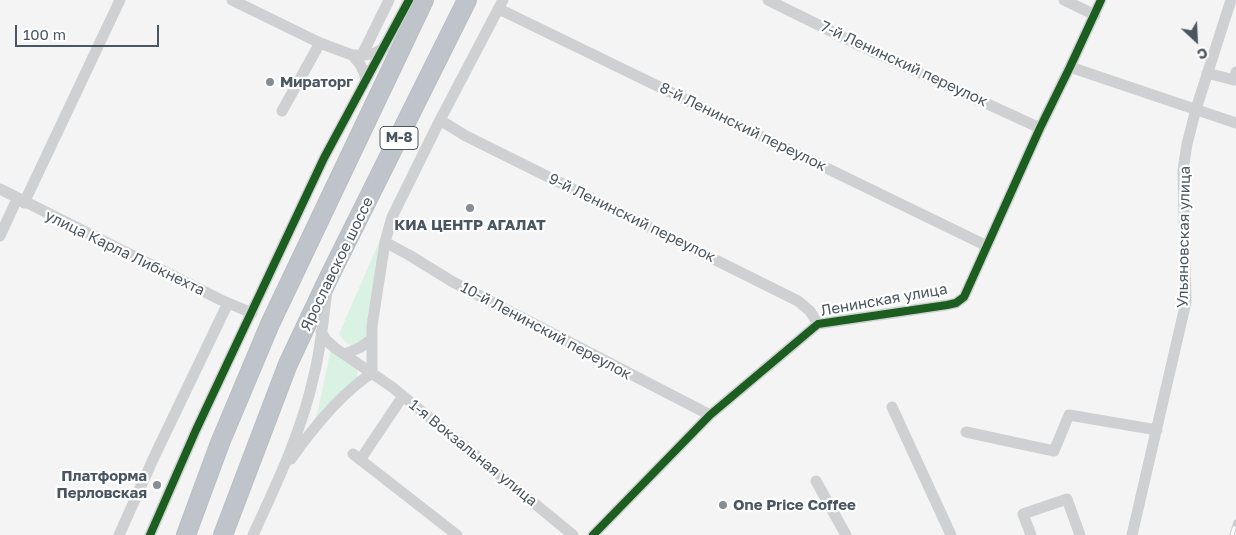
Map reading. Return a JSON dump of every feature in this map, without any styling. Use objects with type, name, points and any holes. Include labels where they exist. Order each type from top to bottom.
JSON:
[{"type":"highway","name":"М-8","points":[[186,535],[220,443],[270,324],[424,0]]},
{"type":"highway","name":"Ярославское шоссе","points":[[223,535],[288,364],[330,275],[468,0]]},
{"type":"street","points":[[0,236],[20,201],[120,0]]},
{"type":"street","points":[[232,0],[320,43],[357,55],[375,53],[384,47]]},
{"type":"street","points":[[357,55],[389,0]]},
{"type":"street","points":[[150,535],[196,430],[324,158],[409,0]]},
{"type":"street","name":"7-й Ленинский переулок","points":[[768,0],[861,46],[1040,128]]},
{"type":"street","points":[[1064,0],[1095,15]]},
{"type":"street","name":"Ленинская улица","points":[[593,535],[710,415],[818,324],[956,303],[964,298],[1040,128],[1101,0]]},
{"type":"street","name":"Ульяновская улица","points":[[1132,535],[1186,302],[1183,170],[1187,144],[1207,73],[1231,0]]},
{"type":"street","points":[[283,470],[309,434],[351,390],[372,373],[372,326],[385,242],[392,218],[440,120],[501,4]]},
{"type":"street","name":"8-й Ленинский переулок","points":[[501,4],[987,246]]},
{"type":"street","points":[[282,111],[320,43]]},
{"type":"street","points":[[357,55],[366,80]]},
{"type":"street","points":[[1070,67],[1236,123]]},
{"type":"street","points":[[1207,73],[1234,80],[1236,72]]},
{"type":"street","name":"9-й Ленинский переулок","points":[[440,120],[475,140],[798,301],[810,312],[818,324]]},
{"type":"street","name":"улица Карла Либкнехта","points":[[0,189],[20,201],[252,313]]},
{"type":"street","name":"10-й Ленинский переулок","points":[[385,242],[476,294],[710,415]]},
{"type":"street","points":[[253,535],[283,470],[302,418],[314,375],[330,275]]},
{"type":"street","points":[[119,535],[228,303]]},
{"type":"street","name":"1-я Вокзальная улица","points":[[321,332],[327,341],[403,396],[573,535]]},
{"type":"street","points":[[345,354],[372,339]]},
{"type":"street","points":[[403,396],[357,457],[457,535]]},
{"type":"street","points":[[892,406],[951,535]]},
{"type":"street","points":[[966,432],[1054,451],[1069,415],[1156,430]]},
{"type":"street","points":[[816,481],[846,535]]},
{"type":"street","points":[[1031,535],[1024,514],[1067,498],[1080,535]]},
{"type":"green space","points":[[380,240],[367,336],[355,346],[346,343],[339,334]]},
{"type":"green space","points":[[331,349],[357,367],[358,378],[312,427],[318,410]]},
{"type":"railway","points":[[1232,535],[1236,522]]},
{"type":"cycle path","points":[[150,535],[196,430],[324,158],[409,0]]},
{"type":"cycle path","points":[[593,535],[710,415],[818,324],[947,305],[956,303],[964,297],[1040,128],[1101,0]]},
{"type":"place","name":"Мираторг","points":[[270,82]]},
{"type":"place","name":"КИА ЦЕНТР АГАЛАТ","points":[[470,208]]},
{"type":"place","name":"Платформа Перловская","points":[[157,485]]},
{"type":"place","name":"One Price Coffee","points":[[723,505]]}]
